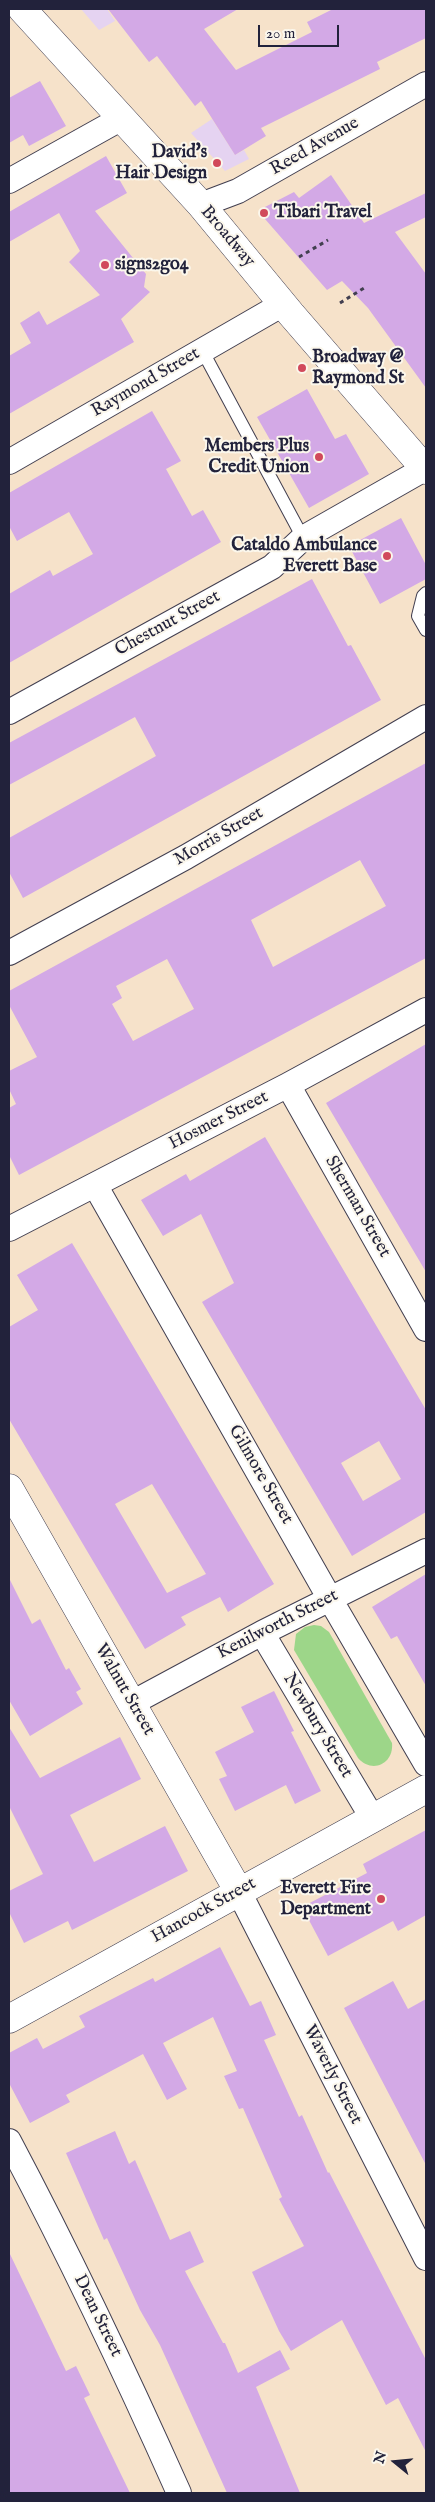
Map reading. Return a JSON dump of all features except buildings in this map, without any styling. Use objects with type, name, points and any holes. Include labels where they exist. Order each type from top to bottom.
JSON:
[{"type":"street","name":"Broadway","points":[[22,9],[201,206],[426,469]]},
{"type":"street","name":"Reed Avenue","points":[[201,206],[238,191],[426,84]]},
{"type":"street","points":[[9,182],[122,118]]},
{"type":"street","name":"Raymond Street","points":[[9,462],[283,304]]},
{"type":"street","name":"Chestnut Street","points":[[9,712],[272,567],[303,538],[426,469]]},
{"type":"street","name":"Morris Street","points":[[9,953],[186,857],[426,717]]},
{"type":"street","name":"Hosmer Street","points":[[9,1229],[288,1086],[426,1010]]},
{"type":"street","name":"Sherman Street","points":[[288,1086],[426,1329]]},
{"type":"street","name":"Gilmore Street","points":[[95,1185],[426,1764]]},
{"type":"street","name":"Walnut Street","points":[[9,1488],[238,1892]]},
{"type":"street","name":"Kenilworth Street","points":[[132,1703],[262,1633],[426,1551]]},
{"type":"street","name":"Newbury Street","points":[[262,1633],[373,1818]]},
{"type":"street","name":"Hancock Street","points":[[9,2020],[426,1789]]},
{"type":"street","name":"Waverly Street","points":[[238,1892],[426,2258]]},
{"type":"street","name":"Dean Street","points":[[9,2141],[52,2223],[140,2404],[179,2493]]},
{"type":"lane","points":[[202,350],[303,538]]},
{"type":"lane","points":[[426,593],[423,596],[418,616],[426,630]]},
{"type":"path","points":[[299,257],[328,240]]},
{"type":"path","points":[[340,302],[364,288]]},
{"type":"shaded area","points":[[81,9],[107,9],[115,21],[99,30]]},
{"type":"shaded area","points":[[212,119],[235,155],[244,150],[249,159],[225,171],[191,133]]},
{"type":"green space","points":[[321,1626],[329,1632],[392,1743],[390,1756],[381,1764],[370,1765],[358,1758],[294,1650],[296,1634],[305,1627]]},
{"type":"place","name":"David's Hair Design","points":[[217,163]]},
{"type":"place","name":"Tibari Travel","points":[[264,213]]},
{"type":"place","name":"signs2go4","points":[[105,265]]},
{"type":"place","name":"Broadway @ Raymond St","points":[[302,368]]},
{"type":"place","name":"Members Plus Credit Union","points":[[319,457]]},
{"type":"place","name":"Cataldo Ambulance Everett Base","points":[[387,556]]},
{"type":"place","name":"Everett Fire Department","points":[[381,1899]]}]
